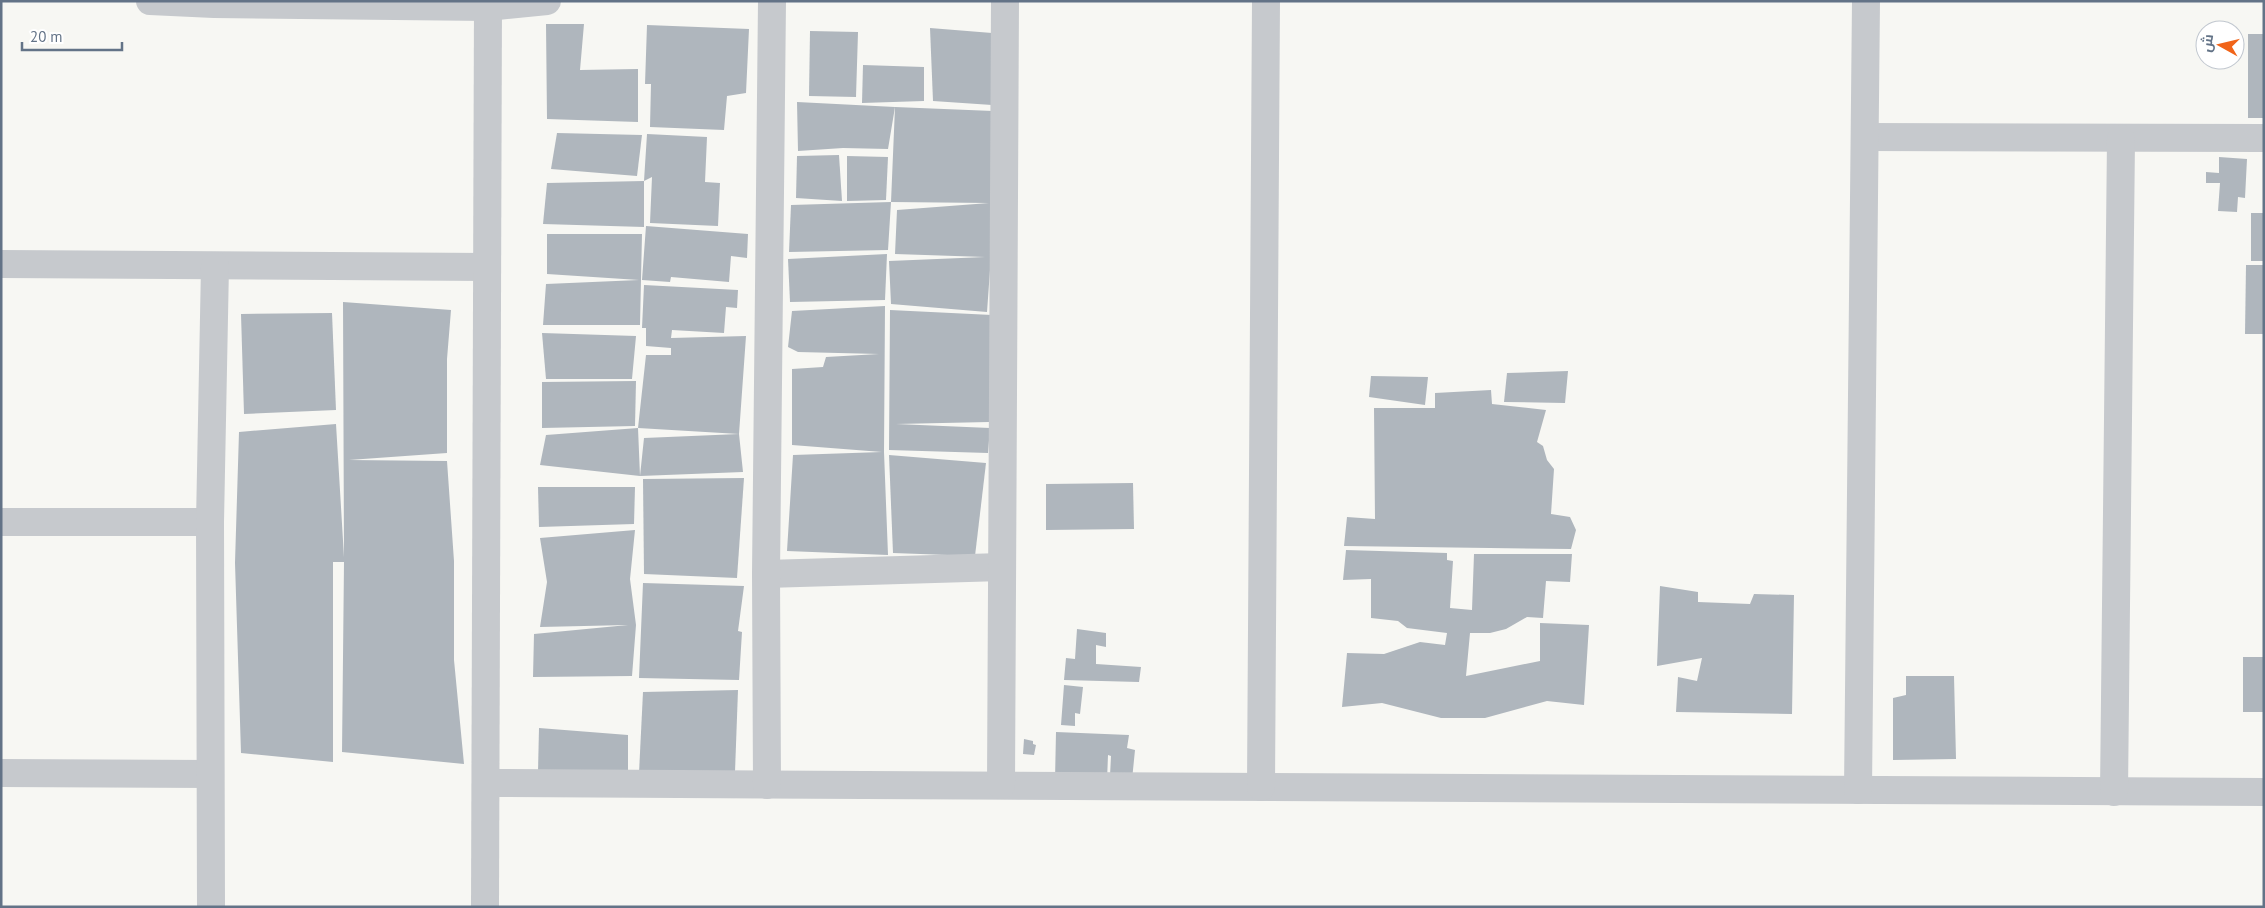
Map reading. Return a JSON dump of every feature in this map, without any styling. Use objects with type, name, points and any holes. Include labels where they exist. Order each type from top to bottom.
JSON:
[{"type":"street","points":[[150,1],[488,4],[548,1]]},
{"type":"street","points":[[767,785],[766,574],[772,1]]},
{"type":"street","points":[[1001,785],[1005,1]]},
{"type":"street","points":[[1261,787],[1266,1]]},
{"type":"street","points":[[1858,790],[1866,1]]},
{"type":"street","points":[[485,907],[488,4]]},
{"type":"street","points":[[1865,137],[2264,138]]},
{"type":"street","points":[[2114,792],[2121,139]]},
{"type":"street","points":[[1,264],[487,267]]},
{"type":"street","points":[[211,907],[210,522],[215,266]]},
{"type":"street","points":[[1,522],[210,522]]},
{"type":"street","points":[[766,574],[1002,568]]},
{"type":"street","points":[[1,772],[210,774]]},
{"type":"street","points":[[486,783],[2264,792]]},
{"type":"building","points":[[546,24],[584,24],[580,70],[638,69],[638,122],[547,119]]},
{"type":"building","points":[[647,25],[749,29],[746,93],[727,96],[724,130],[650,127],[651,84],[645,84]]},
{"type":"building","points":[[930,28],[992,33],[992,105],[933,101]]},
{"type":"building","points":[[810,31],[858,32],[856,97],[809,96]]},
{"type":"building","points":[[2248,34],[2264,34],[2264,118],[2248,118]]},
{"type":"building","points":[[863,65],[924,67],[924,101],[862,103]]},
{"type":"building","points":[[797,102],[895,107],[888,149],[843,148],[798,151]]},
{"type":"building","points":[[895,107],[993,111],[991,256],[987,312],[891,304],[889,261],[985,257],[895,254],[897,210],[989,203],[891,202]]},
{"type":"building","points":[[557,133],[642,135],[637,176],[551,169]]},
{"type":"building","points":[[647,134],[707,137],[705,182],[720,183],[718,226],[650,223],[652,177],[644,181]]},
{"type":"building","points":[[839,155],[842,201],[796,198],[797,156]]},
{"type":"building","points":[[847,156],[888,157],[886,200],[847,201]]},
{"type":"building","points":[[2219,157],[2247,159],[2245,198],[2238,197],[2237,212],[2218,211],[2220,183],[2206,183],[2206,172],[2219,173]]},
{"type":"building","points":[[644,181],[644,227],[543,224],[547,183]]},
{"type":"building","points":[[891,202],[888,250],[789,252],[791,205]]},
{"type":"building","points":[[2251,213],[2264,213],[2264,261],[2251,261]]},
{"type":"building","points":[[646,226],[748,234],[747,258],[731,256],[729,282],[671,277],[670,282],[642,280]]},
{"type":"building","points":[[547,234],[642,234],[640,325],[543,325],[546,284],[639,280],[547,274]]},
{"type":"building","points":[[887,254],[885,300],[790,302],[788,259]]},
{"type":"building","points":[[2246,265],[2264,265],[2264,334],[2245,334]]},
{"type":"building","points":[[644,285],[738,290],[737,308],[726,307],[724,333],[672,330],[671,338],[746,336],[739,434],[638,428],[646,355],[671,355],[671,348],[646,346],[646,328],[642,328]]},
{"type":"building","points":[[343,302],[451,310],[447,359],[447,453],[349,460],[447,461],[454,561],[454,660],[464,764],[342,752],[344,562],[333,562],[333,762],[241,753],[235,563],[239,432],[336,424],[344,557]]},
{"type":"building","points":[[885,306],[884,452],[888,555],[787,551],[793,455],[882,452],[792,445],[792,369],[823,367],[826,357],[879,354],[798,352],[788,347],[792,311]]},
{"type":"building","points":[[890,310],[992,315],[989,422],[896,424],[990,428],[988,453],[889,450]]},
{"type":"building","points":[[332,313],[336,410],[244,414],[241,314]]},
{"type":"building","points":[[542,333],[636,336],[632,379],[546,379]]},
{"type":"building","points":[[1568,371],[1565,403],[1504,402],[1507,373]]},
{"type":"building","points":[[1371,376],[1428,377],[1425,405],[1369,397]]},
{"type":"building","points":[[636,381],[635,426],[542,428],[542,382]]},
{"type":"building","points":[[1491,390],[1492,404],[1546,410],[1537,442],[1543,446],[1547,460],[1554,469],[1551,514],[1570,517],[1576,530],[1571,549],[1344,546],[1347,517],[1375,519],[1374,408],[1435,408],[1435,393]]},
{"type":"building","points":[[638,428],[640,476],[540,465],[546,435]]},
{"type":"building","points":[[739,434],[743,472],[640,476],[644,438]]},
{"type":"building","points":[[889,455],[986,463],[975,556],[893,553]]},
{"type":"building","points":[[744,478],[737,578],[644,574],[643,479]]},
{"type":"building","points":[[1133,483],[1134,529],[1046,530],[1046,484]]},
{"type":"building","points":[[538,487],[635,487],[634,524],[539,527]]},
{"type":"building","points":[[635,530],[630,579],[636,625],[632,676],[533,677],[534,634],[628,625],[540,627],[547,582],[540,538]]},
{"type":"building","points":[[1346,550],[1447,553],[1447,560],[1453,561],[1450,608],[1472,610],[1474,554],[1572,554],[1570,582],[1546,581],[1543,618],[1527,617],[1506,629],[1490,633],[1470,633],[1466,676],[1540,661],[1540,623],[1589,625],[1584,705],[1547,701],[1485,718],[1441,718],[1382,703],[1342,707],[1347,653],[1384,654],[1420,642],[1445,645],[1447,633],[1407,628],[1398,621],[1371,618],[1371,579],[1343,580]]},
{"type":"building","points":[[643,583],[744,586],[738,631],[742,632],[739,680],[639,678]]},
{"type":"building","points":[[1660,586],[1698,592],[1698,602],[1750,604],[1754,594],[1794,595],[1792,714],[1676,712],[1678,677],[1697,681],[1702,658],[1657,666]]},
{"type":"building","points":[[1077,629],[1106,633],[1106,647],[1096,645],[1096,664],[1141,667],[1139,682],[1064,680],[1066,658],[1075,659]]},
{"type":"building","points":[[2243,657],[2264,657],[2264,712],[2243,712]]},
{"type":"building","points":[[1906,676],[1954,676],[1956,759],[1893,760],[1893,698],[1906,695]]},
{"type":"building","points":[[1064,685],[1083,687],[1080,714],[1075,713],[1075,726],[1061,725]]},
{"type":"building","points":[[738,690],[735,772],[639,773],[643,692]]},
{"type":"building","points":[[539,728],[628,735],[628,772],[538,772]]},
{"type":"building","points":[[1056,732],[1129,735],[1127,748],[1135,750],[1132,780],[1110,776],[1111,756],[1108,755],[1107,781],[1055,780]]},
{"type":"building","points":[[1024,739],[1033,741],[1033,744],[1036,745],[1034,755],[1023,754]]}]
